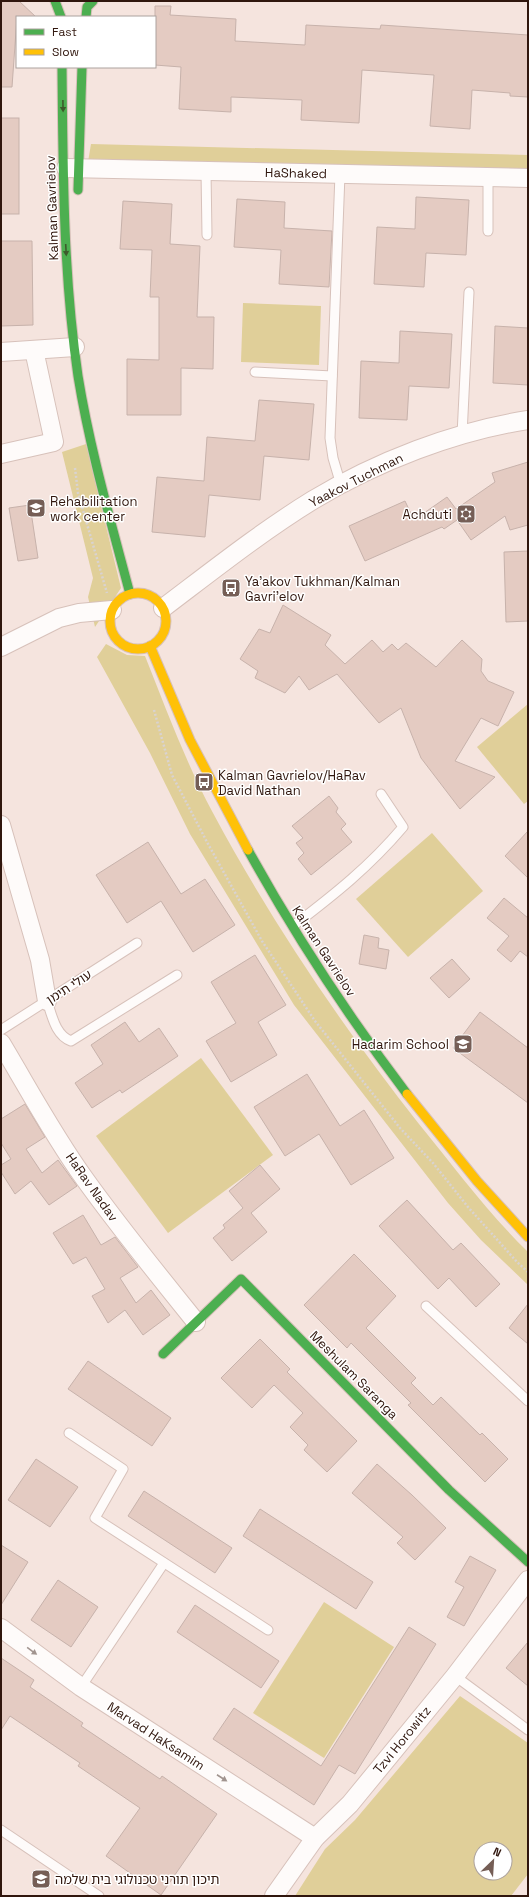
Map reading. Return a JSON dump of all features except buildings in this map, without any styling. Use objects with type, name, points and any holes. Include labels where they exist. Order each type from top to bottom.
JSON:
[{"type":"street","points":[[55,1],[61,16]]},
{"type":"street","points":[[86,16],[87,7],[93,1]]},
{"type":"street","name":"Kalman Gavrielov","points":[[62,68],[71,168],[77,200]]},
{"type":"street","name":"Kalman Gavrielov","points":[[82,68],[71,168],[64,209],[68,290],[74,347],[96,463],[130,594]]},
{"type":"street","name":"HaShaked","points":[[71,168],[528,178]]},
{"type":"street","name":"Kalman Gavrielov","points":[[74,347],[77,274]]},
{"type":"street","points":[[1,352],[74,347]]},
{"type":"street","points":[[1,454],[54,442],[34,350]]},
{"type":"street","name":"Yaakov Tuchman","points":[[163,608],[277,524],[313,500],[341,484],[421,448],[462,434],[500,424],[528,420]]},
{"type":"street","points":[[140,593],[157,600],[163,608],[166,617],[164,631],[159,639],[150,646],[131,648],[117,640],[111,628],[112,610],[118,601],[130,594],[140,593]]},
{"type":"street","points":[[1,647],[59,618],[79,613],[112,610]]},
{"type":"street","name":"Kalman Gavrielov","points":[[150,646],[190,739],[292,926],[332,988],[402,1090],[482,1188],[528,1237]]},
{"type":"street","points":[[1,825],[40,960],[47,1001]]},
{"type":"street","name":"HaRav Nadav","points":[[1,1043],[83,1177],[196,1322]]},
{"type":"street","name":"Meshulam Saranga","points":[[163,1354],[240,1279],[449,1490],[528,1562]]},
{"type":"street","name":"Tzvi Horowitz","points":[[274,1896],[315,1838],[350,1804],[455,1676],[528,1580]]},
{"type":"street","name":"Marvad HaKsamim","points":[[1,1628],[81,1687],[315,1838]]},
{"type":"lane","points":[[206,172],[206,236]]},
{"type":"lane","points":[[340,174],[330,438],[333,458],[341,484]]},
{"type":"lane","points":[[488,177],[488,231]]},
{"type":"lane","points":[[462,434],[468,292]]},
{"type":"lane","points":[[255,372],[332,376]]},
{"type":"lane","points":[[292,926],[340,891],[381,853],[403,827],[381,794]]},
{"type":"lane","name":"עולי תימן","points":[[1,1030],[137,943]]},
{"type":"lane","points":[[47,1001],[58,1031],[66,1039],[71,1041],[177,975]]},
{"type":"lane","points":[[426,1306],[528,1401]]},
{"type":"lane","points":[[69,1433],[123,1469],[95,1518],[268,1630]]},
{"type":"lane","points":[[81,1687],[164,1563]]},
{"type":"lane","points":[[455,1676],[528,1730]]},
{"type":"lane","points":[[1,1830],[99,1896]]},
{"type":"shaded area","points":[[91,144],[528,155],[528,177],[87,168]]},
{"type":"shaded area","points":[[243,303],[321,306],[319,365],[241,362]]},
{"type":"shaded area","points":[[86,444],[121,588],[95,627],[88,597],[93,578],[62,452]]},
{"type":"shaded area","points":[[106,644],[127,655],[145,656],[177,736],[203,794],[259,894],[309,973],[390,1087],[472,1190],[499,1222],[528,1252],[528,1285],[481,1240],[448,1203],[294,1005],[190,834],[150,753],[97,657]]},
{"type":"shaded area","points":[[528,704],[528,801],[524,804],[477,747]]},
{"type":"shaded area","points":[[432,833],[483,891],[408,957],[356,899]]},
{"type":"shaded area","points":[[201,1058],[273,1155],[168,1233],[96,1136]]},
{"type":"shaded area","points":[[324,1602],[394,1647],[324,1758],[253,1713]]},
{"type":"shaded area","points":[[460,1696],[528,1743],[528,1874],[511,1896],[295,1896],[325,1849],[355,1820]]},
{"type":"traffic: fast","points":[[55,1],[61,16]]},
{"type":"traffic: fast","points":[[86,16],[87,7],[93,1]]},
{"type":"traffic: fast","points":[[62,68],[65,222],[69,299],[73,338],[83,404],[101,486],[130,594]]},
{"type":"traffic: fast","points":[[78,190],[82,68]]},
{"type":"traffic: fast","points":[[248,850],[284,913],[323,975],[385,1065],[407,1094]]},
{"type":"traffic: fast","points":[[163,1354],[241,1279],[449,1490],[528,1562]]},
{"type":"traffic: slow","points":[[138,593],[149,595],[158,601],[164,610],[166,621],[164,632],[158,641],[149,647],[138,649],[127,647],[118,641],[112,632],[110,621],[112,610],[118,601],[127,595],[138,593]]},
{"type":"traffic: slow","points":[[150,646],[190,740],[248,850]]},
{"type":"traffic: slow","points":[[407,1094],[477,1181],[528,1237]]},
{"type":"place","name":"Rehabilitation work center","points":[[36,508]]},
{"type":"place","name":"Achduti","points":[[466,514]]},
{"type":"place","name":"Ya'akov Tukhman/Kalman Gavri'elov","points":[[231,588]]},
{"type":"place","name":"Kalman Gavrielov/HaRav David Nathan","points":[[204,782]]},
{"type":"place","name":"Hadarim School","points":[[463,1044]]},
{"type":"place","name":"תיכון תורני טכנולוגי בית שלמה","points":[[41,1879]]}]
